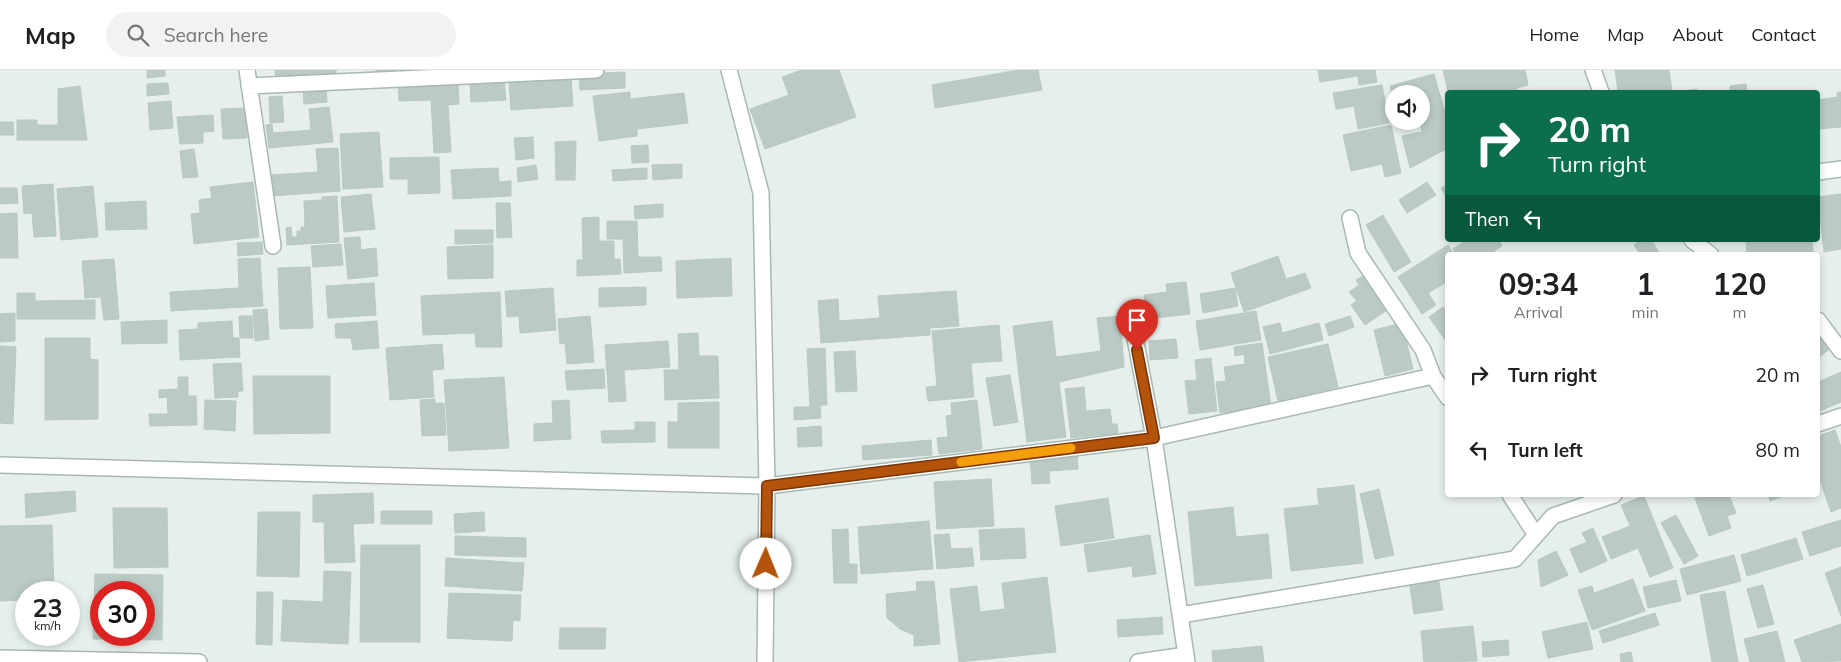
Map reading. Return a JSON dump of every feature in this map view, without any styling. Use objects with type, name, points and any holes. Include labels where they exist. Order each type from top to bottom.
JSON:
[{"type":"street","points":[[247,70],[274,246]]},
{"type":"street","points":[[249,86],[596,70]]},
{"type":"street","points":[[729,70],[761,193],[767,486],[765,662]]},
{"type":"street","points":[[1593,70],[1600,90]]},
{"type":"street","points":[[1820,172],[1841,169]]},
{"type":"street","points":[[1350,218],[1358,253],[1423,350],[1433,376],[1445,394]]},
{"type":"street","points":[[1695,242],[1707,252]]},
{"type":"street","points":[[1820,323],[1841,351]]},
{"type":"street","points":[[1134,333],[1154,438],[1187,658],[1138,662]]},
{"type":"street","points":[[0,465],[767,486],[1154,438],[1433,376]]},
{"type":"street","points":[[1820,423],[1841,416]]},
{"type":"street","points":[[1511,497],[1536,535]]},
{"type":"street","points":[[1181,615],[1515,559],[1553,516],[1608,497]]},
{"type":"street","points":[[0,658],[200,662]]},
{"type":"building","points":[[147,70],[165,70],[165,76],[147,78]]},
{"type":"building","points":[[275,70],[336,70],[336,73],[276,81]]},
{"type":"building","points":[[376,70],[418,70],[376,74]]},
{"type":"building","points":[[802,70],[839,70],[856,117],[765,149],[750,109],[789,95],[782,77]]},
{"type":"building","points":[[1019,70],[1038,70],[1042,90],[935,108],[932,85]]},
{"type":"building","points":[[1318,70],[1375,70],[1377,82],[1359,85],[1358,76],[1320,82]]},
{"type":"building","points":[[1443,70],[1525,70],[1528,85],[1517,88],[1517,90],[1448,90]]},
{"type":"building","points":[[1615,70],[1669,70],[1672,90],[1618,90]]},
{"type":"building","points":[[625,72],[625,88],[580,90],[579,74]]},
{"type":"building","points":[[1434,74],[1445,112],[1445,150],[1410,168],[1402,136],[1422,132],[1422,130],[1430,130],[1430,85],[1394,85]]},
{"type":"building","points":[[571,76],[573,106],[511,110],[509,80]]},
{"type":"building","points":[[504,80],[506,100],[471,102],[470,82]]},
{"type":"building","points":[[458,82],[459,104],[448,105],[451,152],[434,153],[431,100],[399,101],[398,85]]},
{"type":"building","points":[[168,83],[169,94],[147,96],[147,84]]},
{"type":"building","points":[[1746,84],[1747,90],[1730,90],[1730,86]]},
{"type":"building","points":[[1382,85],[1385,101],[1385,124],[1358,129],[1354,106],[1336,109],[1333,93]]},
{"type":"building","points":[[80,86],[87,140],[17,140],[17,120],[37,120],[37,125],[58,125],[58,89]]},
{"type":"building","points":[[326,87],[327,102],[304,104],[303,89]]},
{"type":"building","points":[[630,92],[630,99],[684,93],[688,123],[637,129],[637,136],[599,141],[593,96]]},
{"type":"building","points":[[1841,92],[1841,127],[1820,129],[1820,100],[1837,97],[1837,93]]},
{"type":"building","points":[[282,96],[284,122],[270,123],[269,97]]},
{"type":"building","points":[[171,101],[173,128],[150,130],[148,103]]},
{"type":"building","points":[[329,107],[333,142],[269,148],[266,125],[272,124],[273,133],[311,130],[309,109]]},
{"type":"building","points":[[245,108],[247,138],[223,139],[221,109]]},
{"type":"building","points":[[213,115],[214,131],[203,132],[203,143],[180,144],[177,117]]},
{"type":"building","points":[[0,122],[13,122],[14,135],[0,135]]},
{"type":"building","points":[[1385,126],[1385,130],[1392,130],[1401,173],[1385,177],[1382,164],[1351,171],[1343,135]]},
{"type":"building","points":[[379,132],[383,187],[343,189],[340,134]]},
{"type":"building","points":[[533,137],[534,158],[516,160],[514,138]]},
{"type":"building","points":[[576,141],[575,180],[556,180],[555,142]]},
{"type":"building","points":[[648,145],[649,162],[632,163],[631,146]]},
{"type":"building","points":[[338,148],[340,191],[273,196],[272,175],[318,172],[316,149]]},
{"type":"building","points":[[194,149],[198,177],[183,178],[180,151]]},
{"type":"building","points":[[439,157],[440,193],[408,194],[408,179],[390,179],[390,158]]},
{"type":"building","points":[[682,164],[682,178],[653,180],[652,165]]},
{"type":"building","points":[[536,165],[538,179],[518,182],[517,168]]},
{"type":"building","points":[[498,168],[499,182],[511,181],[511,196],[453,199],[451,170]]},
{"type":"building","points":[[647,168],[647,179],[613,181],[612,170]]},
{"type":"building","points":[[253,182],[259,237],[194,244],[191,214],[200,213],[199,200],[212,198],[210,187]]},
{"type":"building","points":[[1427,182],[1436,195],[1407,213],[1399,200]]},
{"type":"building","points":[[53,184],[56,236],[34,237],[32,213],[24,214],[22,186]]},
{"type":"building","points":[[93,186],[98,237],[61,240],[57,189]]},
{"type":"building","points":[[1445,186],[1445,195],[1441,188]]},
{"type":"building","points":[[0,188],[17,188],[18,203],[0,204]]},
{"type":"building","points":[[371,194],[375,229],[344,232],[341,197]]},
{"type":"building","points":[[1841,194],[1841,249],[1824,252],[1820,197]]},
{"type":"building","points":[[337,196],[339,242],[287,245],[286,228],[291,227],[292,237],[297,237],[297,231],[301,231],[301,227],[305,227],[304,201],[322,200],[322,197]]},
{"type":"building","points":[[146,201],[147,229],[106,230],[105,203]]},
{"type":"building","points":[[496,203],[510,203],[512,237],[497,238]]},
{"type":"building","points":[[663,204],[663,217],[635,219],[634,206]]},
{"type":"building","points":[[17,213],[18,258],[0,258],[0,214]]},
{"type":"building","points":[[1383,215],[1411,262],[1394,272],[1366,225]]},
{"type":"building","points":[[599,217],[599,241],[614,241],[614,259],[620,259],[621,274],[577,276],[577,260],[583,260],[582,218]]},
{"type":"building","points":[[607,221],[637,221],[638,257],[661,257],[662,271],[624,273],[623,239],[607,239]]},
{"type":"building","points":[[455,230],[493,230],[493,243],[455,244]]},
{"type":"building","points":[[360,237],[361,250],[376,248],[378,276],[348,279],[344,238]]},
{"type":"building","points":[[262,242],[263,254],[238,256],[237,243]]},
{"type":"building","points":[[1464,242],[1500,242],[1502,246],[1493,252],[1455,252],[1453,249]]},
{"type":"building","points":[[1638,242],[1652,242],[1659,252],[1639,252],[1634,245]]},
{"type":"building","points":[[1746,242],[1812,242],[1813,252],[1747,252]]},
{"type":"building","points":[[341,244],[343,265],[313,267],[311,246]]},
{"type":"building","points":[[493,245],[493,278],[448,279],[447,247]]},
{"type":"building","points":[[1448,245],[1452,252],[1445,252],[1445,283],[1428,293],[1436,305],[1422,314],[1398,277]]},
{"type":"building","points":[[1278,256],[1286,279],[1305,273],[1311,288],[1244,312],[1231,273]]},
{"type":"building","points":[[260,258],[263,306],[171,311],[170,292],[239,288],[238,259]]},
{"type":"building","points":[[731,258],[732,296],[677,298],[676,261]]},
{"type":"building","points":[[114,259],[119,319],[104,320],[101,297],[85,298],[82,261]]},
{"type":"building","points":[[310,267],[313,328],[280,329],[278,268]]},
{"type":"building","points":[[1366,274],[1390,308],[1365,325],[1351,305],[1357,301],[1349,292],[1359,285],[1356,280]]},
{"type":"building","points":[[1186,282],[1190,314],[1147,319],[1144,295],[1167,292],[1166,284]]},
{"type":"building","points":[[374,283],[376,315],[328,318],[326,286]]},
{"type":"building","points":[[646,287],[646,305],[599,307],[599,288]]},
{"type":"building","points":[[553,288],[556,330],[520,333],[519,316],[507,317],[505,291]]},
{"type":"building","points":[[1235,288],[1238,306],[1203,313],[1200,294]]},
{"type":"building","points":[[956,291],[959,326],[930,328],[930,335],[821,343],[818,301],[838,299],[839,321],[880,318],[878,296]]},
{"type":"building","points":[[500,292],[502,347],[476,347],[475,333],[423,335],[421,296]]},
{"type":"building","points":[[17,293],[35,293],[35,301],[95,300],[95,319],[17,319]]},
{"type":"building","points":[[1443,307],[1445,310],[1445,340],[1429,317]]},
{"type":"building","points":[[267,309],[269,339],[255,341],[253,310]]},
{"type":"building","points":[[1256,311],[1261,340],[1200,350],[1196,321]]},
{"type":"building","points":[[15,313],[15,341],[0,342],[0,314]]},
{"type":"building","points":[[239,316],[252,316],[253,338],[240,338]]},
{"type":"building","points":[[590,316],[594,362],[567,364],[565,343],[560,344],[558,319]]},
{"type":"building","points":[[1120,316],[1124,367],[1059,382],[1066,437],[1027,442],[1013,326],[1052,321],[1056,357],[1101,351],[1097,318]]},
{"type":"building","points":[[1350,316],[1354,327],[1329,336],[1325,324]]},
{"type":"building","points":[[167,320],[167,343],[122,344],[121,322]]},
{"type":"building","points":[[232,321],[233,338],[239,338],[240,357],[180,360],[179,330],[198,329],[198,323]]},
{"type":"building","points":[[377,321],[379,348],[353,350],[351,338],[336,338],[335,324]]},
{"type":"building","points":[[1280,323],[1282,333],[1319,323],[1323,340],[1270,354],[1263,327]]},
{"type":"building","points":[[1402,323],[1413,369],[1385,376],[1374,330]]},
{"type":"building","points":[[999,325],[1002,361],[971,363],[974,397],[928,401],[926,387],[937,386],[932,331]]},
{"type":"building","points":[[698,333],[699,356],[718,356],[719,398],[665,400],[664,370],[679,370],[678,334]]},
{"type":"building","points":[[1820,334],[1831,348],[1820,356]]},
{"type":"building","points":[[45,338],[90,338],[90,359],[98,360],[98,419],[45,420]]},
{"type":"building","points":[[1176,339],[1178,358],[1150,360],[1149,341]]},
{"type":"building","points":[[668,341],[670,367],[624,370],[626,401],[609,402],[605,345]]},
{"type":"building","points":[[1262,343],[1271,406],[1220,413],[1216,382],[1226,381],[1224,367],[1245,364],[1244,354],[1235,356],[1234,347]]},
{"type":"building","points":[[442,344],[444,369],[432,370],[434,397],[390,400],[386,348]]},
{"type":"building","points":[[1328,344],[1338,387],[1278,401],[1268,357]]},
{"type":"building","points":[[0,346],[16,347],[13,424],[0,423]]},
{"type":"building","points":[[825,348],[827,405],[820,405],[821,418],[794,420],[794,407],[810,407],[807,349]]},
{"type":"building","points":[[855,351],[857,391],[836,392],[834,352]]},
{"type":"building","points":[[1211,358],[1217,411],[1189,414],[1185,381],[1197,380],[1195,360]]},
{"type":"building","points":[[241,363],[243,391],[238,391],[238,397],[215,398],[213,364]]},
{"type":"building","points":[[604,369],[605,388],[567,390],[565,371]]},
{"type":"building","points":[[1841,372],[1841,402],[1820,411],[1820,381]]},
{"type":"building","points":[[1010,375],[1018,422],[994,426],[986,378]]},
{"type":"building","points":[[253,376],[330,376],[330,433],[254,434]]},
{"type":"building","points":[[178,377],[188,377],[188,396],[196,396],[197,425],[150,426],[149,414],[168,414],[167,397],[159,398],[159,390],[178,389]]},
{"type":"building","points":[[504,377],[509,448],[449,451],[444,380]]},
{"type":"building","points":[[1084,387],[1086,411],[1110,409],[1112,424],[1117,424],[1118,433],[1071,438],[1065,389]]},
{"type":"building","points":[[435,399],[435,403],[444,403],[446,435],[422,436],[420,400]]},
{"type":"building","points":[[205,400],[236,401],[235,431],[204,429]]},
{"type":"building","points":[[569,400],[571,439],[534,441],[534,424],[553,423],[552,401]]},
{"type":"building","points":[[977,400],[982,449],[939,454],[937,438],[948,437],[946,416],[952,415],[951,403]]},
{"type":"building","points":[[719,402],[719,448],[668,448],[668,422],[678,422],[678,403]]},
{"type":"building","points":[[635,422],[655,422],[655,442],[602,443],[601,431],[635,430]]},
{"type":"building","points":[[821,426],[822,446],[798,447],[797,428]]},
{"type":"building","points":[[1835,430],[1841,447],[1841,508],[1831,512],[1820,480],[1820,435]]},
{"type":"building","points":[[931,440],[932,455],[863,460],[862,446]]},
{"type":"building","points":[[1077,452],[1078,469],[1049,471],[1050,483],[1032,484],[1030,455]]},
{"type":"building","points":[[991,479],[994,526],[937,529],[934,482]]},
{"type":"building","points":[[1354,485],[1363,563],[1291,571],[1284,509],[1319,505],[1317,489]]},
{"type":"building","points":[[1379,489],[1394,555],[1375,559],[1360,494]]},
{"type":"building","points":[[75,491],[76,511],[26,518],[25,494]]},
{"type":"building","points":[[373,493],[374,523],[353,524],[355,562],[325,563],[324,522],[313,522],[313,495]]},
{"type":"building","points":[[1644,497],[1673,568],[1650,577],[1638,548],[1611,559],[1602,537],[1630,526],[1621,505]]},
{"type":"building","points":[[1695,497],[1730,497],[1736,513],[1727,516],[1731,528],[1709,536]]},
{"type":"building","points":[[1769,497],[1781,497],[1770,501]]},
{"type":"building","points":[[1108,498],[1114,538],[1061,546],[1055,506]]},
{"type":"building","points":[[1233,507],[1236,537],[1268,534],[1272,578],[1195,586],[1188,512]]},
{"type":"building","points":[[113,508],[167,508],[168,567],[114,568]]},
{"type":"building","points":[[381,511],[432,511],[432,524],[381,524]]},
{"type":"building","points":[[258,512],[300,512],[299,577],[257,576]]},
{"type":"building","points":[[484,512],[485,531],[455,533],[454,514]]},
{"type":"building","points":[[1676,515],[1698,556],[1684,564],[1661,523]]},
{"type":"building","points":[[1841,520],[1841,546],[1810,556],[1802,532]]},
{"type":"building","points":[[929,521],[933,569],[861,574],[858,527]]},
{"type":"building","points":[[52,525],[54,581],[15,581],[15,600],[0,601],[0,526]]},
{"type":"building","points":[[1024,528],[1026,558],[981,560],[979,530]]},
{"type":"building","points":[[1593,528],[1607,561],[1580,573],[1570,549],[1587,542],[1582,533]]},
{"type":"building","points":[[848,529],[849,564],[857,564],[857,583],[834,583],[832,530]]},
{"type":"building","points":[[949,534],[951,549],[972,548],[974,566],[937,569],[934,535]]},
{"type":"building","points":[[1150,535],[1156,574],[1133,577],[1132,566],[1088,572],[1084,545]]},
{"type":"building","points":[[455,536],[526,538],[526,557],[455,555]]},
{"type":"building","points":[[1796,538],[1803,559],[1747,576],[1741,555]]},
{"type":"building","points":[[361,545],[420,545],[420,642],[360,642]]},
{"type":"building","points":[[1556,551],[1568,575],[1541,587],[1538,560]]},
{"type":"building","points":[[1734,555],[1741,581],[1687,595],[1680,569]]},
{"type":"building","points":[[446,558],[524,563],[522,591],[445,586]]},
{"type":"building","points":[[1841,567],[1841,616],[1825,573]]},
{"type":"building","points":[[324,571],[351,572],[348,644],[281,641],[283,600],[323,602]]},
{"type":"building","points":[[95,574],[163,575],[162,640],[155,640],[155,581],[95,581]]},
{"type":"building","points":[[1438,575],[1443,610],[1414,614],[1409,579]]},
{"type":"building","points":[[1047,577],[1056,652],[959,662],[950,589],[977,586],[980,612],[1005,609],[1002,583]]},
{"type":"building","points":[[1633,579],[1645,611],[1592,630],[1578,590],[1592,586],[1594,593]]},
{"type":"building","points":[[1676,580],[1681,601],[1648,608],[1643,587]]},
{"type":"building","points":[[934,581],[940,644],[914,646],[914,635],[900,629],[887,618],[886,594],[917,591],[916,582]]},
{"type":"building","points":[[1763,585],[1774,624],[1758,628],[1747,589]]},
{"type":"building","points":[[1725,591],[1738,662],[1712,662],[1700,595]]},
{"type":"building","points":[[257,592],[273,592],[272,645],[256,644]]},
{"type":"building","points":[[449,593],[521,595],[520,621],[513,620],[512,641],[447,638]]},
{"type":"building","points":[[1655,613],[1659,625],[1603,643],[1599,631]]},
{"type":"building","points":[[1162,617],[1163,634],[1118,637],[1117,620]]},
{"type":"building","points":[[1587,622],[1593,649],[1548,658],[1542,632]]},
{"type":"building","points":[[1841,624],[1841,661],[1802,662],[1794,640]]},
{"type":"building","points":[[1473,626],[1477,661],[1424,662],[1421,631]]},
{"type":"building","points":[[560,628],[606,628],[605,649],[559,649]]},
{"type":"building","points":[[1777,631],[1785,662],[1750,662],[1744,639]]},
{"type":"building","points":[[1508,640],[1509,655],[1483,657],[1482,642]]},
{"type":"building","points":[[1262,646],[1264,662],[1213,662],[1212,651]]},
{"type":"building","points":[[1631,652],[1633,662],[1621,662],[1620,654]]},
{"type":"slow traffic","points":[[961,462],[1071,448]]},
{"type":"route","points":[[766,564],[767,486],[1154,438],[1137,350]]}]
